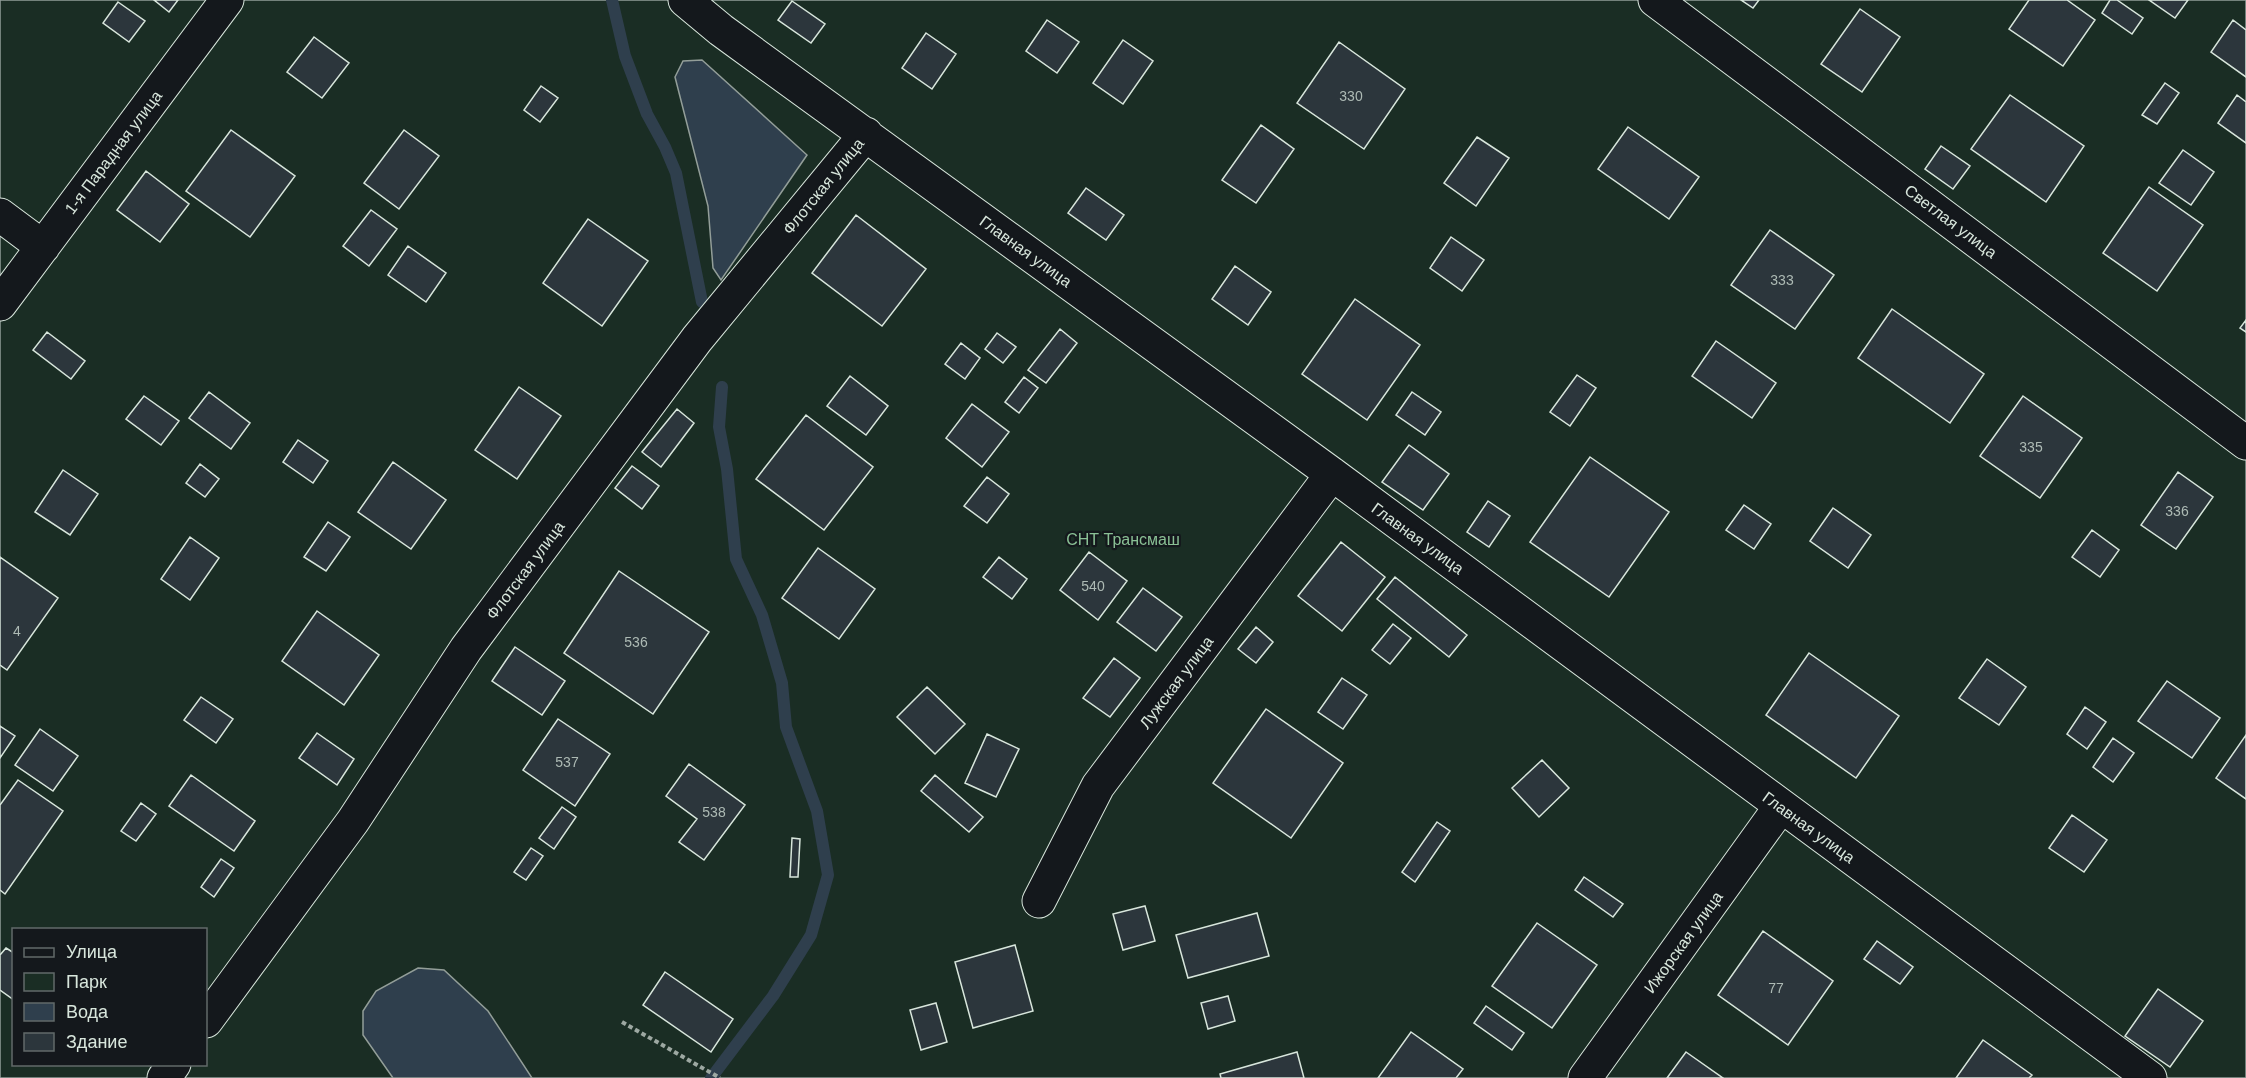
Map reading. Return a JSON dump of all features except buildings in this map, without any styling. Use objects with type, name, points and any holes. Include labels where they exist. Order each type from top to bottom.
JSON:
[{"type":"street","name":"1-я Парадная улица","points":[[0,304],[227,0]]},
{"type":"street","name":"Главная улица","points":[[685,0],[721,30],[1332,474],[2150,1078]]},
{"type":"street","name":"Светлая улица","points":[[1655,0],[2246,443]]},
{"type":"street","name":"Флотская улица","points":[[207,1020],[353,821],[473,640],[697,339],[866,134]]},
{"type":"street","points":[[0,215],[43,247]]},
{"type":"street","name":"Лужская улица","points":[[1039,901],[1098,786],[1332,474]]},
{"type":"street","name":"Ижорская улица","points":[[1585,1078],[1781,806]]},
{"type":"street","points":[[164,1078],[173,1066]]},
{"type":"path","points":[[622,1022],[720,1078]]},
{"type":"green space","name":"СНТ Трансмаш","points":[[0,0],[2246,0],[2246,1078],[0,1078]]},
{"type":"water","points":[[702,60],[807,155],[721,280],[713,268],[708,206],[675,77],[683,61]]},
{"type":"water","points":[[418,968],[444,970],[488,1011],[532,1078],[393,1078],[363,1035],[363,1011],[376,991]]},
{"type":"waterway","points":[[612,0],[625,56],[647,114],[676,173],[702,302]]},
{"type":"waterway","points":[[711,1078],[773,996],[811,935],[828,875],[817,811],[786,727],[782,683],[762,615],[736,559],[727,469],[719,427],[722,387]]}]
